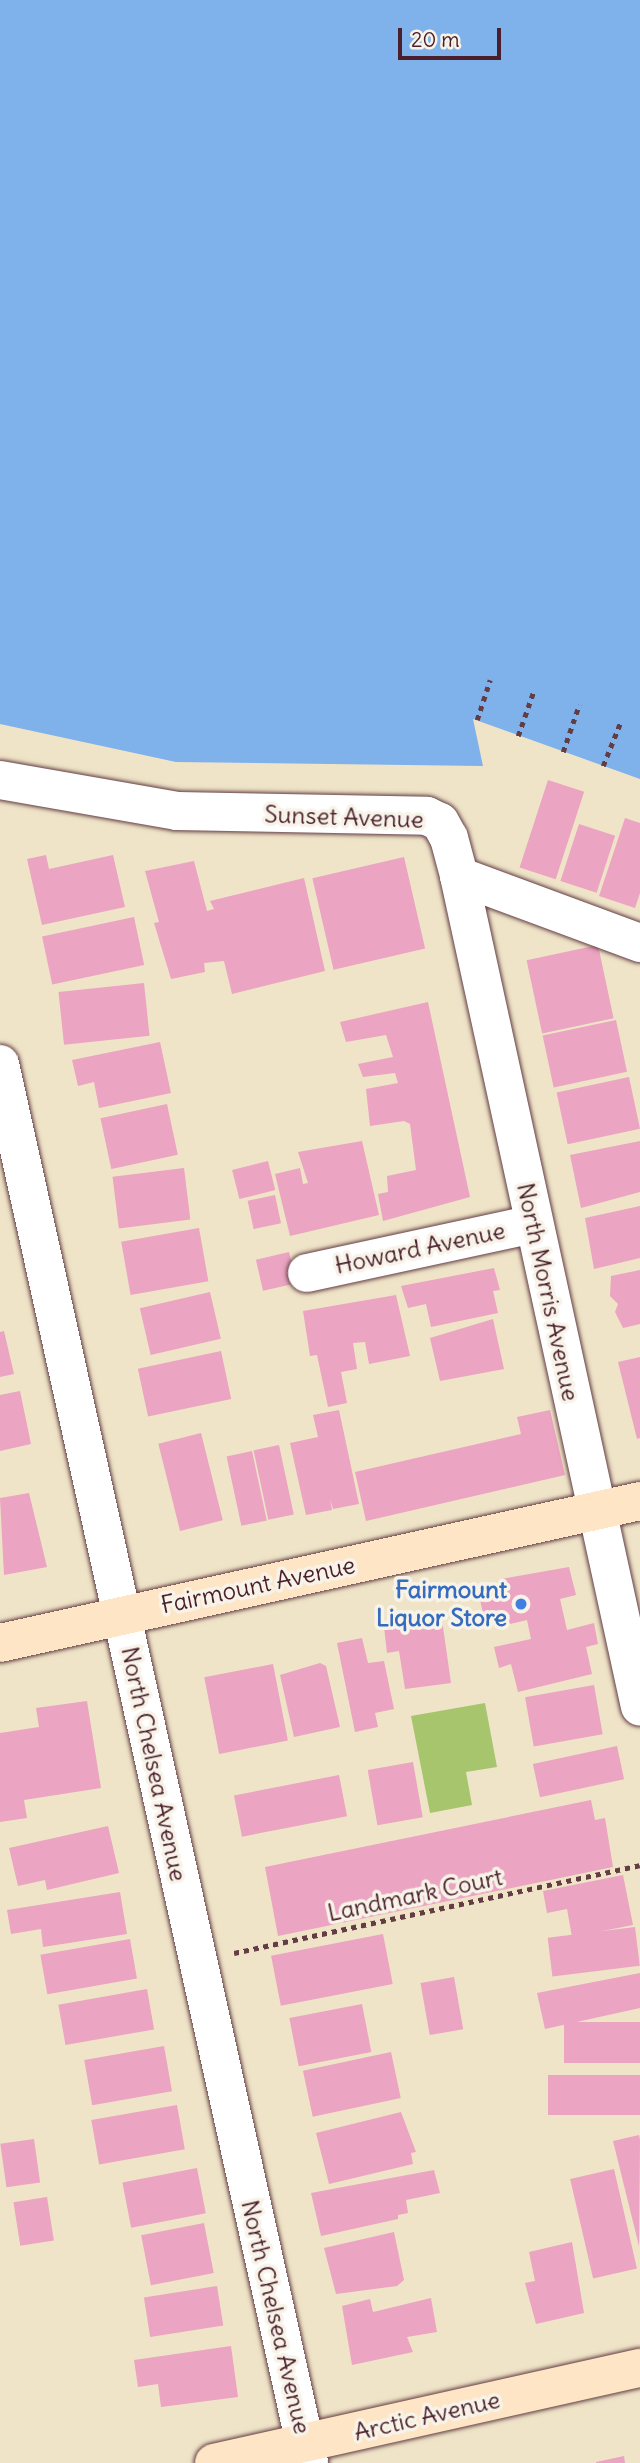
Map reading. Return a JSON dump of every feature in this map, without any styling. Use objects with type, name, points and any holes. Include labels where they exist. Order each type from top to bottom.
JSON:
[{"type":"street","name":"Sunset Avenue","points":[[0,780],[177,811],[427,816],[440,822],[449,838],[458,876]]},
{"type":"street","points":[[458,876],[640,943]]},
{"type":"street","name":"North Morris Avenue","points":[[458,876],[640,1707]]},
{"type":"street","name":"North Chelsea Avenue","points":[[0,1064],[307,2454]]},
{"type":"street","name":"Howard Avenue","points":[[307,1273],[534,1224]]},
{"type":"street","name":"Fairmount Avenue","points":[[0,1643],[640,1501]]},
{"type":"street","name":"Arctic Avenue","points":[[214,2463],[307,2454],[640,2368]]},
{"type":"path","points":[[477,720],[490,680]]},
{"type":"path","points":[[518,736],[534,690]]},
{"type":"path","points":[[563,752],[579,705]]},
{"type":"path","points":[[603,766],[621,721]]},
{"type":"path","name":"Landmark Court","points":[[197,1961],[640,1864]]},
{"type":"green space","points":[[485,1703],[497,1767],[466,1772],[472,1805],[430,1813],[411,1716]]},
{"type":"water","points":[[0,0],[640,0],[640,779],[473,719],[483,766],[176,762],[0,724]]},
{"type":"building","points":[[548,780],[584,792],[556,879],[520,867]]},
{"type":"building","points":[[625,818],[640,823],[640,893],[635,908],[599,896]]},
{"type":"building","points":[[579,824],[615,836],[597,893],[560,881]]},
{"type":"building","points":[[46,855],[49,869],[113,855],[125,907],[42,925],[27,859]]},
{"type":"building","points":[[404,857],[425,949],[334,970],[312,878]]},
{"type":"building","points":[[194,861],[207,911],[214,909],[210,901],[304,878],[325,971],[232,994],[224,961],[204,963],[205,972],[171,979],[154,923],[159,922],[145,871]]},
{"type":"building","points":[[134,917],[144,965],[52,984],[42,937]]},
{"type":"building","points":[[598,945],[614,1018],[542,1034],[527,960]]},
{"type":"building","points":[[144,983],[150,1036],[64,1045],[58,992]]},
{"type":"building","points":[[428,1002],[470,1197],[383,1221],[378,1194],[388,1192],[387,1176],[416,1170],[410,1124],[404,1121],[370,1126],[366,1089],[398,1083],[395,1073],[363,1077],[358,1064],[393,1057],[386,1035],[346,1042],[340,1022]]},
{"type":"building","points":[[616,1020],[627,1072],[554,1087],[543,1036]]},
{"type":"building","points":[[160,1042],[171,1093],[99,1108],[94,1082],[78,1086],[72,1060]]},
{"type":"building","points":[[629,1077],[640,1129],[568,1144],[557,1092]]},
{"type":"building","points":[[167,1104],[178,1155],[111,1169],[100,1118]]},
{"type":"building","points":[[362,1141],[379,1215],[290,1236],[275,1174],[300,1168],[303,1184],[308,1183],[298,1152]]},
{"type":"building","points":[[640,1141],[640,1192],[581,1208],[570,1155]]},
{"type":"building","points":[[268,1161],[275,1190],[239,1199],[232,1170]]},
{"type":"building","points":[[184,1168],[190,1220],[119,1228],[113,1177]]},
{"type":"building","points":[[275,1195],[281,1223],[254,1229],[248,1201]]},
{"type":"building","points":[[640,1206],[640,1258],[594,1269],[585,1218]]},
{"type":"building","points":[[199,1228],[208,1281],[131,1295],[121,1242]]},
{"type":"building","points":[[289,1252],[296,1283],[263,1291],[256,1260]]},
{"type":"building","points":[[494,1268],[500,1290],[493,1291],[498,1313],[431,1327],[426,1304],[408,1308],[401,1286]]},
{"type":"building","points":[[640,1270],[640,1324],[623,1328],[615,1312],[618,1304],[610,1296],[611,1276]]},
{"type":"building","points":[[210,1292],[221,1339],[151,1355],[140,1308]]},
{"type":"building","points":[[396,1295],[410,1356],[369,1364],[365,1342],[353,1343],[357,1369],[341,1372],[347,1403],[328,1407],[317,1355],[310,1356],[303,1311]]},
{"type":"building","points":[[493,1319],[504,1369],[440,1381],[430,1338]]},
{"type":"building","points":[[4,1331],[14,1374],[0,1377],[0,1332]]},
{"type":"building","points":[[221,1351],[231,1399],[148,1417],[138,1369]]},
{"type":"building","points":[[640,1357],[640,1438],[637,1439],[618,1362]]},
{"type":"building","points":[[20,1391],[31,1444],[0,1451],[0,1395]]},
{"type":"building","points":[[339,1410],[359,1504],[333,1509],[330,1499],[332,1510],[306,1515],[290,1443],[318,1437],[313,1415]]},
{"type":"building","points":[[550,1410],[565,1475],[366,1521],[355,1472],[521,1434],[517,1417]]},
{"type":"building","points":[[201,1433],[223,1520],[180,1531],[158,1444]]},
{"type":"building","points":[[279,1445],[294,1514],[268,1520],[254,1450]]},
{"type":"building","points":[[252,1451],[267,1520],[241,1526],[227,1456]]},
{"type":"building","points":[[29,1493],[47,1567],[4,1575],[0,1498]]},
{"type":"building","points":[[569,1567],[576,1595],[560,1599],[567,1630],[594,1623],[598,1644],[586,1647],[592,1674],[518,1692],[511,1664],[499,1668],[494,1647],[531,1639],[527,1620],[502,1626],[499,1610],[483,1613],[478,1591],[503,1585],[501,1579]]},
{"type":"building","points":[[442,1620],[451,1683],[405,1689],[399,1651],[387,1653],[384,1627]]},
{"type":"building","points":[[362,1638],[368,1663],[384,1661],[394,1709],[375,1713],[378,1727],[355,1732],[337,1643]]},
{"type":"building","points":[[320,1663],[326,1666],[340,1727],[294,1737],[280,1675]]},
{"type":"building","points":[[273,1664],[288,1741],[219,1754],[204,1677]]},
{"type":"building","points":[[594,1685],[603,1734],[534,1746],[525,1697]]},
{"type":"building","points":[[87,1701],[101,1788],[24,1800],[27,1818],[0,1822],[0,1733],[39,1727],[36,1708]]},
{"type":"building","points":[[617,1746],[624,1779],[540,1797],[533,1764]]},
{"type":"building","points":[[413,1762],[423,1817],[377,1825],[368,1770]]},
{"type":"building","points":[[339,1775],[347,1816],[242,1837],[234,1795]]},
{"type":"building","points":[[591,1800],[595,1820],[605,1818],[613,1867],[278,1936],[265,1867]]},
{"type":"building","points":[[108,1826],[119,1873],[47,1890],[45,1880],[18,1886],[9,1848]]},
{"type":"building","points":[[623,1875],[633,1925],[572,1937],[567,1909],[547,1913],[543,1891]]},
{"type":"building","points":[[120,1892],[127,1934],[43,1947],[41,1929],[11,1934],[7,1910]]},
{"type":"building","points":[[635,1927],[640,1966],[552,1976],[548,1938]]},
{"type":"building","points":[[383,1934],[393,1984],[281,2006],[271,1956]]},
{"type":"building","points":[[130,1939],[137,1978],[47,1994],[40,1955]]},
{"type":"building","points":[[640,1973],[640,2008],[545,2029],[537,1993]]},
{"type":"building","points":[[454,1977],[463,2029],[430,2035],[421,1983]]},
{"type":"building","points":[[147,1989],[154,2029],[65,2045],[58,2005]]},
{"type":"building","points":[[362,2004],[371,2052],[299,2066],[289,2018]]},
{"type":"building","points":[[564,2022],[640,2022],[640,2063],[564,2063]]},
{"type":"building","points":[[164,2046],[172,2091],[92,2105],[84,2060]]},
{"type":"building","points":[[391,2052],[401,2098],[313,2117],[303,2071]]},
{"type":"building","points":[[548,2075],[640,2075],[640,2115],[548,2115]]},
{"type":"building","points":[[177,2105],[185,2149],[99,2164],[91,2120]]},
{"type":"building","points":[[401,2112],[416,2152],[411,2153],[413,2164],[329,2184],[316,2133]]},
{"type":"building","points":[[639,2135],[640,2140],[639,2246],[613,2141]]},
{"type":"building","points":[[34,2139],[40,2183],[6,2187],[0,2144]]},
{"type":"building","points":[[197,2168],[206,2213],[131,2228],[122,2183]]},
{"type":"building","points":[[614,2169],[637,2268],[593,2279],[570,2179]]},
{"type":"building","points":[[434,2170],[440,2193],[406,2200],[408,2213],[398,2215],[398,2219],[321,2236],[311,2193]]},
{"type":"building","points":[[47,2197],[54,2240],[20,2246],[13,2202]]},
{"type":"building","points":[[204,2223],[214,2273],[151,2285],[141,2235]]},
{"type":"building","points":[[394,2232],[404,2280],[397,2286],[336,2294],[324,2248]]},
{"type":"building","points":[[572,2242],[584,2313],[536,2324],[525,2283],[535,2281],[529,2252]]},
{"type":"building","points":[[217,2286],[223,2326],[150,2337],[144,2298]]},
{"type":"building","points":[[431,2298],[437,2332],[407,2337],[413,2352],[352,2365],[342,2306],[370,2299],[373,2312]]},
{"type":"building","points":[[231,2346],[238,2397],[161,2407],[158,2384],[138,2387],[134,2360]]},
{"type":"building","points":[[624,2456],[625,2463],[596,2463],[596,2462]]},
{"type":"place","name":"Fairmount Liquor Store","points":[[521,1604]]}]
